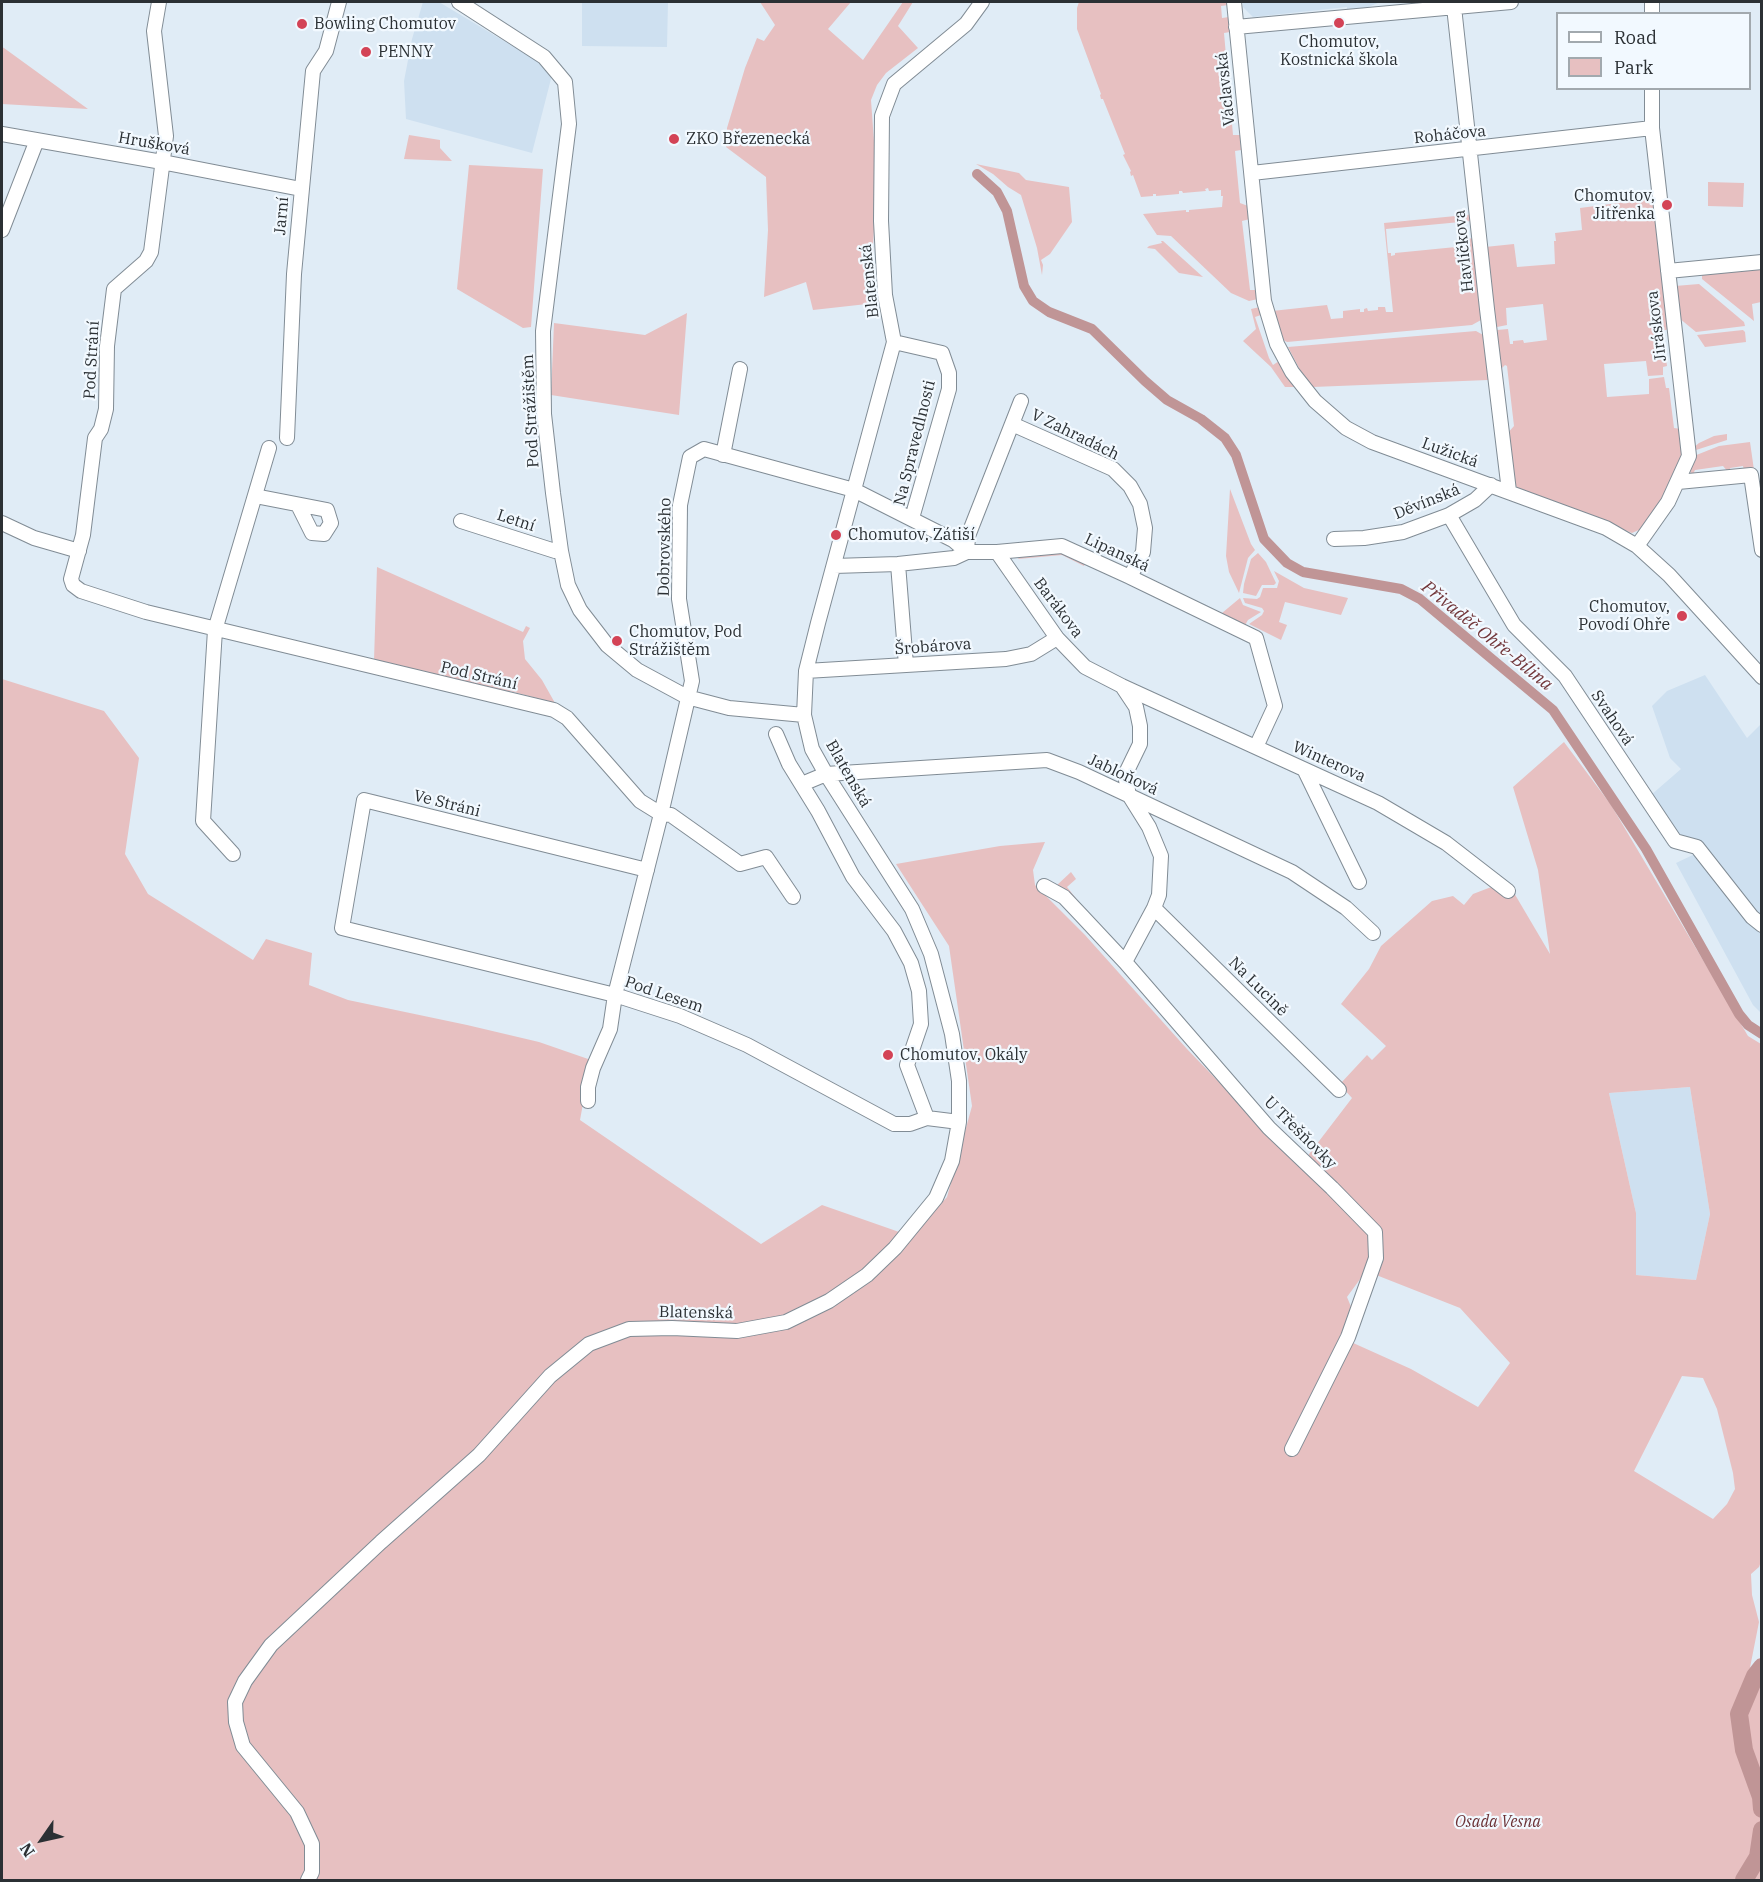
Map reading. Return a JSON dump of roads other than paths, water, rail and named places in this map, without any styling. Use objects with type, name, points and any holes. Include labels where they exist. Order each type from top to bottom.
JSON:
[{"type":"street","name":"Pod Strání","points":[[159,2],[154,31],[166,135],[150,252],[146,261],[114,289],[107,346],[106,409],[95,438],[83,535],[71,579],[73,585],[81,591],[146,612],[215,630],[554,710],[567,718],[640,801],[661,814]]},
{"type":"street","name":"Jarní","points":[[287,438],[294,274],[313,70],[326,51],[339,2]]},
{"type":"street","name":"Pod Strážištěm","points":[[459,2],[544,57],[565,82],[569,124],[543,331],[544,414],[561,551],[568,585],[580,610],[607,645],[637,670],[687,697],[729,708],[804,715]]},
{"type":"street","name":"Blatenská","points":[[308,1881],[312,1872],[312,1844],[297,1812],[243,1746],[236,1722],[235,1702],[246,1681],[271,1645],[381,1542],[479,1455],[550,1376],[589,1344],[629,1329],[737,1331],[786,1322],[829,1301],[867,1275],[895,1248],[936,1198],[952,1161],[959,1122],[959,1081],[952,1034],[931,954],[912,909],[812,749],[804,715],[806,671],[894,342],[884,284],[881,221],[882,116],[894,84],[966,24],[982,2]]},
{"type":"street","name":"Václavská","points":[[1234,2],[1252,173]]},
{"type":"street","points":[[1236,27],[1511,2]]},
{"type":"street","name":"Havlíčkova","points":[[1454,7],[1509,491]]},
{"type":"street","name":"Jiráskova","points":[[1637,546],[1668,502],[1689,456],[1652,128],[1652,90]]},
{"type":"street","name":"Roháčova","points":[[1252,173],[1652,128]]},
{"type":"street","name":"Hrušková","points":[[2,134],[301,189]]},
{"type":"street","points":[[2,230],[37,140]]},
{"type":"street","name":"Lužická","points":[[1252,173],[1264,301],[1277,344],[1292,372],[1315,401],[1346,428],[1372,442],[1606,528],[1637,546],[1669,575],[1761,677]]},
{"type":"street","points":[[1668,271],[1761,262]]},
{"type":"street","name":"Na Spravedlnosti","points":[[894,342],[942,353],[949,374],[949,389],[912,518]]},
{"type":"street","points":[[723,455],[740,369]]},
{"type":"street","name":"V Zahradách","points":[[967,552],[968,536],[1021,401]]},
{"type":"street","name":"V Zahradách","points":[[1012,424],[1113,469],[1130,486],[1140,504],[1145,528],[1143,552],[1130,577]]},
{"type":"street","points":[[233,854],[203,821],[215,630],[269,448]]},
{"type":"street","name":"Dobrovského","points":[[588,1101],[588,1087],[593,1068],[610,1029],[615,995],[692,681],[679,598],[680,505],[690,457],[704,449],[854,490]]},
{"type":"street","points":[[1678,482],[1751,475],[1761,550]]},
{"type":"street","name":"Děvínská","points":[[1334,539],[1364,538],[1403,532],[1449,514],[1475,500],[1491,485]]},
{"type":"street","points":[[854,490],[953,540],[967,552]]},
{"type":"street","points":[[255,496],[298,505]]},
{"type":"street","name":"Svahová","points":[[1449,514],[1514,626],[1565,676],[1675,841],[1697,847],[1761,925]]},
{"type":"street","name":"Letní","points":[[461,521],[561,551]]},
{"type":"street","points":[[2,523],[34,538],[79,551]]},
{"type":"street","name":"Lipanská","points":[[834,566],[898,564],[954,558],[967,552],[997,552],[1062,546],[1256,638],[1275,706],[1256,747]]},
{"type":"street","name":"Barákova","points":[[997,552],[1057,639],[1085,667],[1122,686]]},
{"type":"street","points":[[898,564],[906,665]]},
{"type":"street","name":"Šrobárova","points":[[806,671],[1006,658],[1030,654],[1057,639]]},
{"type":"street","points":[[1122,686],[1136,707],[1140,726],[1140,744],[1125,775],[1129,795],[1149,826],[1161,856],[1159,895],[1125,962]]},
{"type":"street","name":"Winterova","points":[[1122,686],[1378,803],[1446,843],[1508,891]]},
{"type":"street","points":[[776,734],[789,764],[853,877],[894,931],[911,963],[919,991],[921,1024],[907,1065],[927,1118]]},
{"type":"street","name":"Jabloňová","points":[[802,784],[826,774],[1047,760],[1079,772],[1292,872],[1346,908],[1373,933]]},
{"type":"street","points":[[1305,771],[1359,882]]},
{"type":"street","name":"Ve Stráni","points":[[342,928],[364,800],[647,870]]},
{"type":"street","points":[[661,814],[671,815],[740,864],[766,857],[793,897]]},
{"type":"street","name":"U Třešňovky","points":[[1044,886],[1064,897],[1125,962],[1269,1128],[1375,1232],[1376,1258],[1348,1337],[1292,1449]]},
{"type":"street","name":"Na Lucině","points":[[1154,908],[1339,1090]]},
{"type":"street","name":"Pod Lesem","points":[[342,928],[615,995],[680,1016],[747,1045],[894,1124],[910,1124],[927,1118],[959,1122]]},
{"type":"waterway","name":"Přivaděč Ohře-Bílina","points":[[977,174],[997,192],[1007,211],[1024,286],[1033,301],[1049,312],[1092,329],[1167,400],[1201,419],[1225,438],[1236,455],[1264,539],[1287,563],[1303,572],[1401,589],[1420,599],[1553,710],[1646,849],[1739,1014],[1748,1025],[1762,1034]]},
{"type":"waterway","points":[[1762,1667],[1755,1676],[1739,1714],[1744,1750],[1761,1797],[1762,1809]]},
{"type":"waterway","points":[[1744,1880],[1758,1857],[1762,1830]]},
{"type":"place","name":"Chomutov, Kostnická škola","points":[[1339,23]]},
{"type":"place","name":"Bowling Chomutov","points":[[302,24]]},
{"type":"place","name":"PENNY","points":[[366,52]]},
{"type":"place","name":"ZKO Březenecká","points":[[674,139]]},
{"type":"place","name":"Chomutov, Jitřenka","points":[[1667,205]]},
{"type":"place","name":"Chomutov, Zátiší","points":[[836,535]]},
{"type":"place","name":"Chomutov, Povodí Ohře","points":[[1682,616]]},
{"type":"place","name":"Chomutov, Pod Strážištěm","points":[[617,641]]},
{"type":"place","name":"Chomutov, Okály","points":[[888,1055]]},
{"type":"park label","name":"Osada Vesna","points":[[1498,1822]]}]
